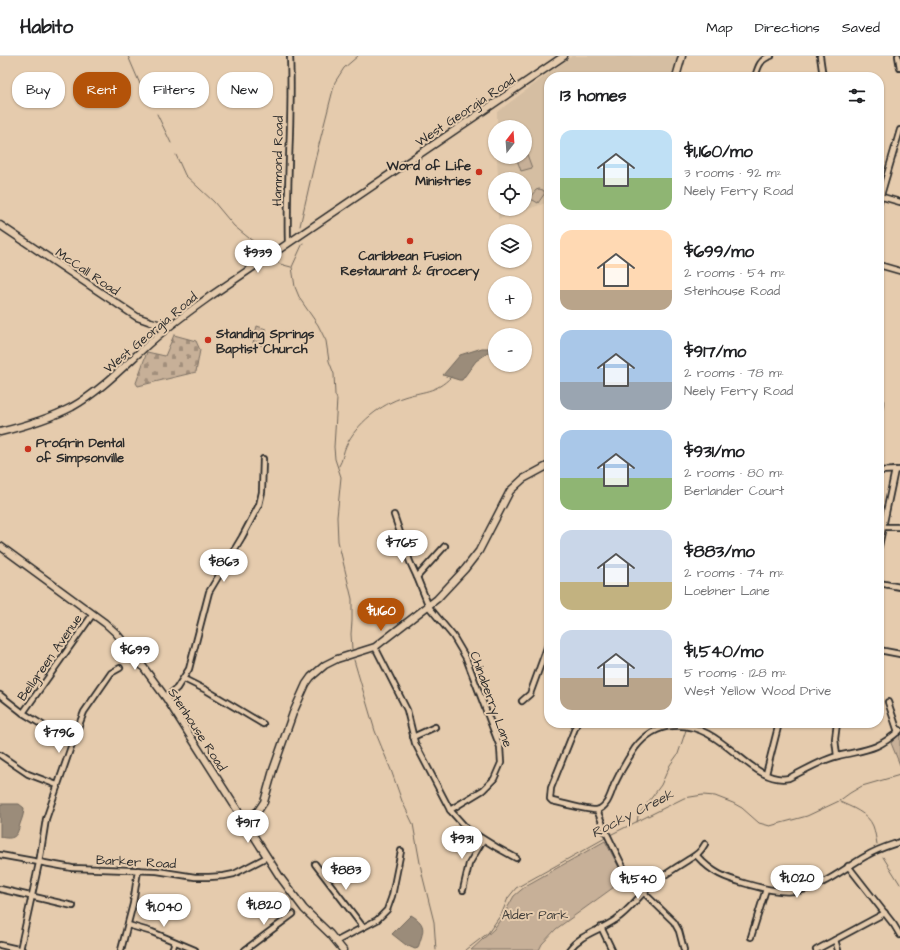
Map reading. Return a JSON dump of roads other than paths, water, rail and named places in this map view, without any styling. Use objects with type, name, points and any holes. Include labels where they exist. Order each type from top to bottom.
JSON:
[{"type":"street","name":"Hammond Road","points":[[288,243],[287,190],[290,138],[290,56]]},
{"type":"street","name":"West Georgia Road","points":[[0,432],[49,417],[81,401],[108,382],[168,327],[212,295],[564,56]]},
{"type":"street","points":[[677,72],[682,56]]},
{"type":"street","points":[[757,72],[761,61],[771,56]]},
{"type":"street","points":[[820,56],[822,72]]},
{"type":"street","points":[[898,56],[900,68]]},
{"type":"street","points":[[884,183],[900,130]]},
{"type":"street","points":[[884,197],[900,202]]},
{"type":"street","name":"McCall Road","points":[[0,225],[137,317],[168,327]]},
{"type":"street","points":[[884,266],[900,271]]},
{"type":"street","points":[[166,698],[177,688],[189,669],[209,592],[242,537],[259,505],[262,492],[263,458]]},
{"type":"street","points":[[244,821],[258,811],[264,802],[273,770],[293,713],[306,684],[311,677],[325,665],[337,658],[375,647],[429,606],[450,587],[474,559],[510,491],[523,479],[544,467]]},
{"type":"street","points":[[884,471],[898,470],[884,527],[900,527]]},
{"type":"street","name":"Chinaberry Lane","points":[[394,515],[410,562],[429,606],[453,636],[466,658],[498,740],[501,756],[498,771],[489,785],[450,810]]},
{"type":"street","name":"Stenhouse Road","points":[[0,546],[116,632],[166,698],[280,877],[304,909],[337,941],[343,950]]},
{"type":"street","points":[[417,576],[445,546]]},
{"type":"street","points":[[884,584],[900,587]]},
{"type":"street","name":"Bellgreen Avenue","points":[[23,713],[93,614]]},
{"type":"street","points":[[375,647],[407,710],[413,736],[450,810],[467,829],[483,840],[516,858]]},
{"type":"street","points":[[884,651],[900,654]]},
{"type":"street","points":[[522,701],[530,694],[544,656]]},
{"type":"street","points":[[0,945],[20,950],[39,863],[46,819],[57,785],[84,712],[110,673],[120,668]]},
{"type":"street","points":[[184,679],[206,690],[263,724]]},
{"type":"street","points":[[0,695],[23,713],[49,730],[74,738]]},
{"type":"street","points":[[695,728],[717,738],[752,766],[766,774],[780,778],[789,778],[837,756],[876,747],[887,741],[899,731],[888,702]]},
{"type":"street","points":[[413,736],[435,727]]},
{"type":"street","points":[[575,728],[551,788],[550,799],[552,801],[585,809],[597,810],[604,806],[607,802],[620,772],[636,748],[657,728]]},
{"type":"street","points":[[766,774],[778,728]]},
{"type":"street","points":[[836,728],[834,739],[837,756]]},
{"type":"street","points":[[0,755],[28,774],[57,785]]},
{"type":"street","points":[[597,810],[625,871],[643,893],[674,922],[679,931],[684,950]]},
{"type":"street","points":[[462,890],[469,864],[483,840]]},
{"type":"street","points":[[697,856],[716,873],[766,889],[782,892],[801,890],[819,884],[874,851],[900,842]]},
{"type":"street","points":[[569,950],[579,940],[621,916],[643,893],[659,880],[697,856],[705,844]]},
{"type":"street","points":[[337,941],[382,916],[390,906],[401,851]]},
{"type":"street","name":"Barker Road","points":[[0,855],[39,863],[83,869],[156,871],[195,877],[218,877],[234,874],[268,857]]},
{"type":"street","points":[[315,864],[363,927]]},
{"type":"street","points":[[848,866],[885,913],[900,936]]},
{"type":"street","points":[[121,950],[133,904],[138,870]]},
{"type":"street","points":[[0,889],[73,906]]},
{"type":"street","points":[[751,937],[766,889]]},
{"type":"street","points":[[816,950],[885,913]]},
{"type":"street","points":[[245,950],[293,914]]},
{"type":"street","points":[[128,925],[152,932],[195,950]]},
{"type":"street","points":[[601,927],[612,950]]},
{"type":"street","points":[[835,940],[838,950]]},
{"type":"street","points":[[172,950],[175,942]]},
{"type":"waterway","points":[[128,56],[139,82]]},
{"type":"waterway","points":[[300,226],[335,82],[344,68],[358,56]]},
{"type":"waterway","points":[[157,114],[171,143]]},
{"type":"waterway","points":[[176,155],[185,175],[214,202],[234,226],[265,251]]},
{"type":"waterway","points":[[303,243],[292,267],[295,287],[300,299],[318,325],[326,341],[329,361],[334,374],[335,395],[337,399],[334,447],[335,459],[341,477],[337,517],[338,541],[352,599],[352,649]]},
{"type":"waterway","points":[[273,260],[291,267]]},
{"type":"waterway","points":[[339,466],[350,438],[370,416],[395,400],[434,389],[451,377]]},
{"type":"waterway","points":[[354,660],[375,731],[402,801],[413,824],[422,874],[434,922],[436,950]]},
{"type":"waterway","points":[[637,822],[638,816],[661,785],[670,765],[678,754],[686,730]]},
{"type":"waterway","name":"Rocky Creek","points":[[610,835],[684,798],[703,795],[715,796],[733,803],[742,808],[759,823],[770,826],[807,816],[839,801],[862,786],[900,775]]},
{"type":"waterway","points":[[840,802],[859,811],[871,821],[877,844]]},
{"type":"waterway","name":"Rocky Creek","points":[[466,950],[488,933],[502,913],[508,898],[516,888],[607,837]]},
{"type":"waterway","points":[[883,857],[900,884]]},
{"type":"place","name":"Word of Life Ministries","points":[[479,172]]},
{"type":"place","name":"Caribbean Fusion Restaurant & Grocery","points":[[410,241]]},
{"type":"place","name":"Standing Springs Baptist Church","points":[[208,340]]},
{"type":"place","name":"ProGrin Dental of Simpsonville","points":[[28,449]]},
{"type":"park label","name":"Alder Park","points":[[535,914]]}]
